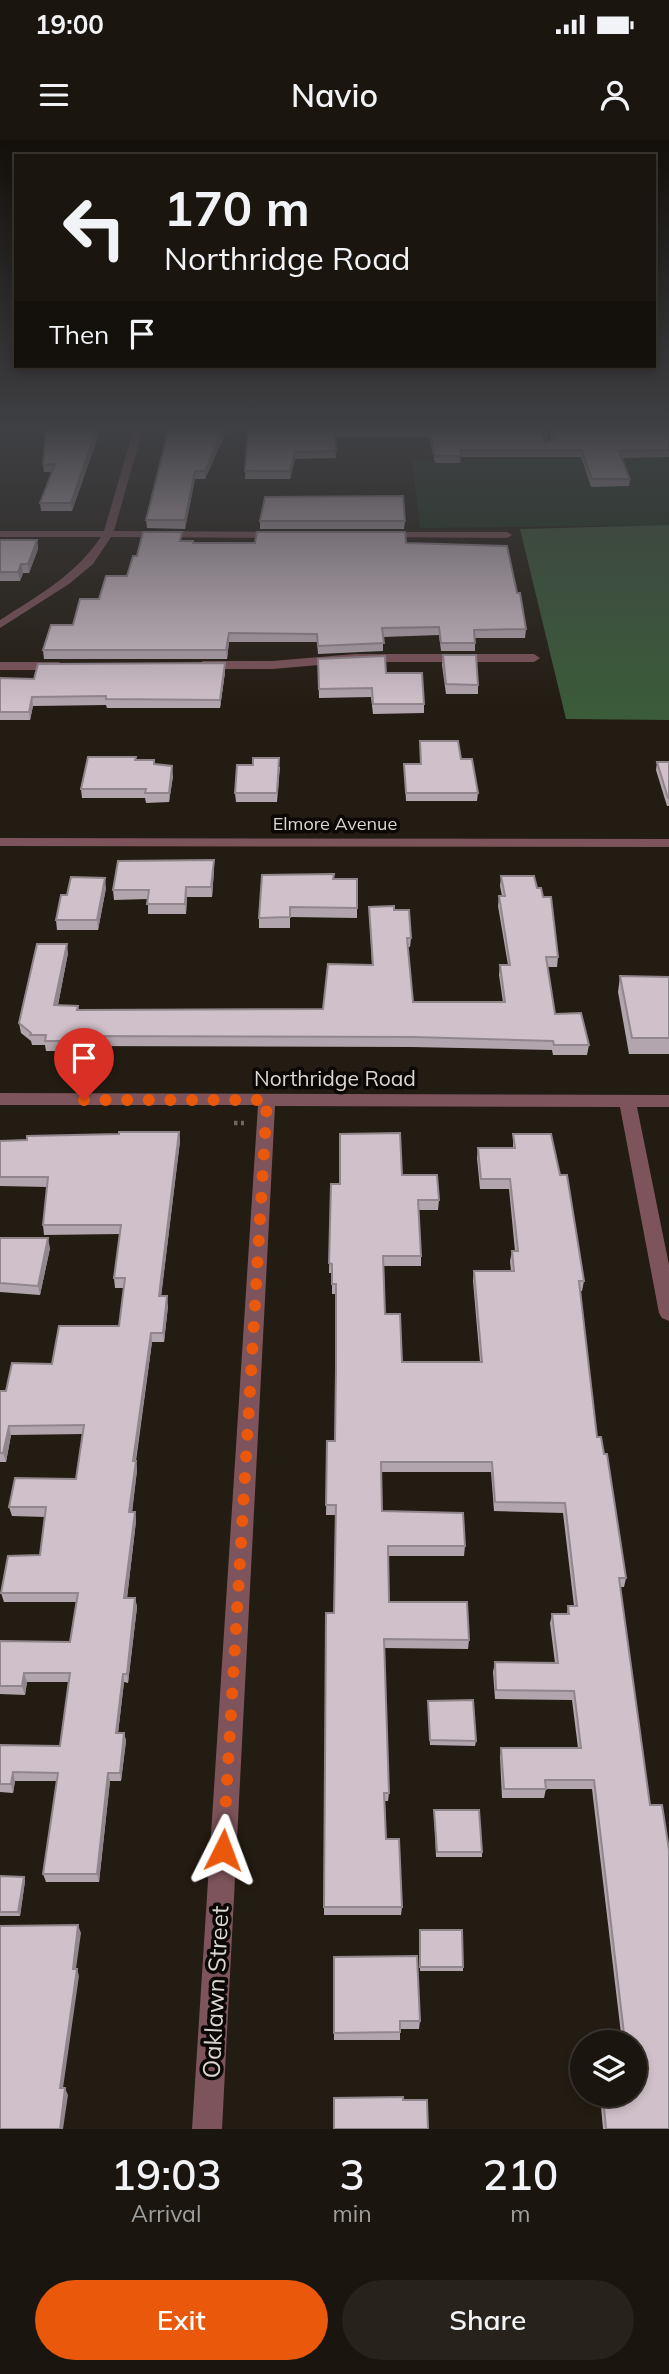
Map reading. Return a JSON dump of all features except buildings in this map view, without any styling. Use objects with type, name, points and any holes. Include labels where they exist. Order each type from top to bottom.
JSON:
[{"type":"street","points":[[0,625],[65,582],[89,562],[108,534],[112,521]]},
{"type":"street","points":[[0,534],[291,535]]},
{"type":"street","points":[[372,535],[507,536]]},
{"type":"street","points":[[191,665],[272,665],[355,658],[534,658]]},
{"type":"street","points":[[0,666],[69,666]]},
{"type":"street","name":"Elmore Avenue","points":[[0,842],[669,843]]},
{"type":"street","name":"Northridge Road","points":[[0,1099],[669,1101]]},
{"type":"street","name":"Oaklawn Street","points":[[207,2129],[267,1100]]},
{"type":"street","points":[[626,1101],[669,1313]]},
{"type":"green space","points":[[419,521],[669,521],[669,525],[420,528]]},
{"type":"green space","points":[[669,525],[669,720],[566,719],[520,529]]},
{"type":"route","points":[[84,1100],[267,1100],[223,1850]]}]
